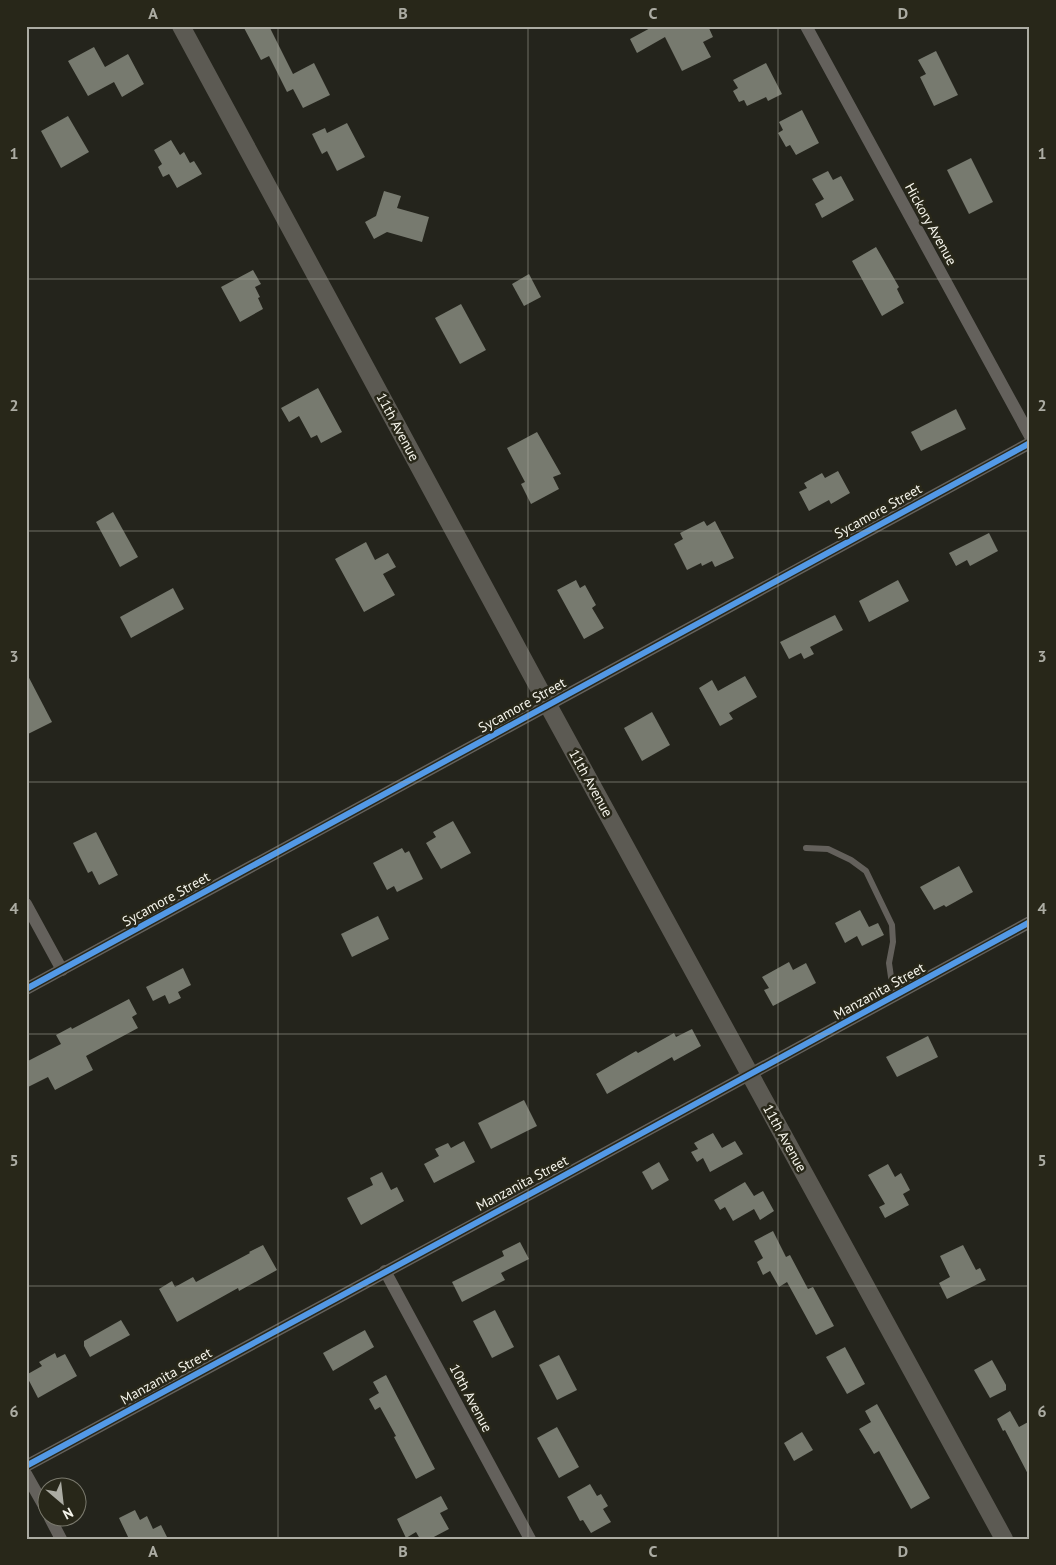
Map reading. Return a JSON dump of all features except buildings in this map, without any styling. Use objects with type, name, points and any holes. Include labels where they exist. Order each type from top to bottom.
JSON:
[{"type":"main road","name":"11th Avenue","points":[[180,26],[548,705],[1004,1539]]},
{"type":"street","name":"Hickory Avenue","points":[[806,26],[1030,436]]},
{"type":"street","name":"Sycamore Street","points":[[26,989],[1030,443]]},
{"type":"street","points":[[26,904],[62,970]]},
{"type":"street","name":"Manzanita Street","points":[[26,1466],[385,1271],[751,1076],[1030,922]]},
{"type":"street","name":"10th Avenue","points":[[385,1271],[530,1539]]},
{"type":"street","points":[[26,1474],[38,1495]]},
{"type":"street","points":[[56,1528],[62,1539]]},
{"type":"lane","points":[[806,848],[828,849],[851,860],[866,871],[892,925],[893,942],[889,963],[891,977],[900,994]]},
{"type":"cycle path","points":[[26,989],[1030,443]]},
{"type":"cycle path","points":[[26,1466],[1030,922]]}]
